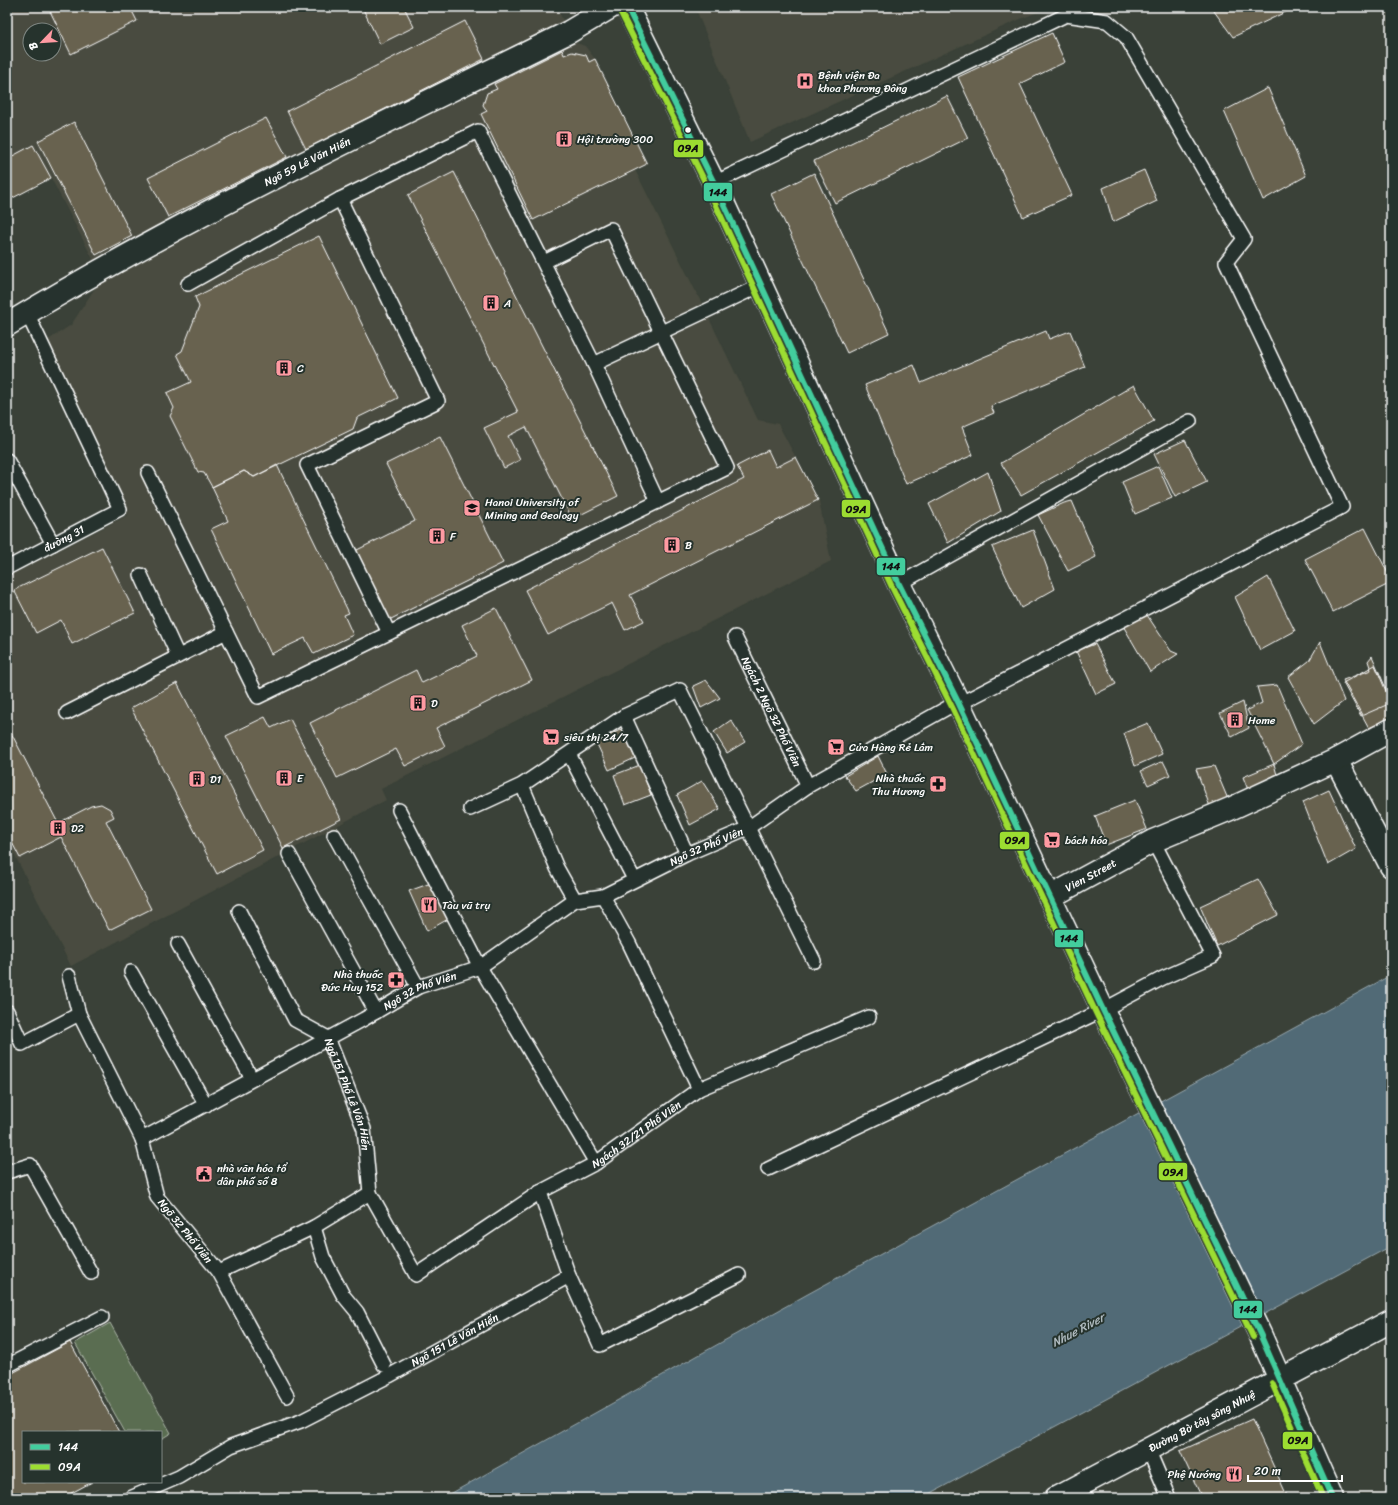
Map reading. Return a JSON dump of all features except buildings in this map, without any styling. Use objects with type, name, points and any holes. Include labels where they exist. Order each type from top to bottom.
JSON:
[{"type":"street","name":"Ngõ 59 Lê Văn Hiến","points":[[7,324],[88,276],[221,205],[570,32],[611,7]]},
{"type":"street","points":[[627,7],[714,183],[899,584],[959,704],[1103,1010],[1260,1334],[1332,1498]]},
{"type":"street","name":"Vien Street","points":[[1050,897],[1153,841],[1230,809],[1336,760],[1391,730]]},
{"type":"street","points":[[1336,760],[1391,866]]},
{"type":"street","name":"Đường Bờ tây sông Nhuệ","points":[[1056,1498],[1391,1321]]},
{"type":"lane","name":"Ngõ 32 Phố Viên","points":[[287,1396],[219,1272],[157,1197],[142,1139],[376,1012],[418,987],[480,967],[575,900],[603,896],[634,879],[687,854],[748,828],[808,786],[947,708],[959,704],[1342,506],[1226,262],[1244,239],[1126,37],[1107,21],[1066,15],[714,183]]},
{"type":"lane","points":[[188,284],[340,199],[478,131],[594,364],[658,502]]},
{"type":"lane","points":[[340,199],[438,401],[307,465],[389,633]]},
{"type":"lane","points":[[148,473],[258,697],[727,468],[611,229],[544,262]]},
{"type":"lane","points":[[594,364],[761,285]]},
{"type":"lane","name":"đường 31","points":[[9,563],[53,544],[120,509],[27,313]]},
{"type":"lane","points":[[899,584],[1190,421]]},
{"type":"lane","points":[[7,460],[53,544]]},
{"type":"lane","points":[[141,575],[178,656]]},
{"type":"lane","points":[[67,713],[226,632]]},
{"type":"lane","name":"Ngách 2 Ngõ 32 Phố Viên","points":[[735,637],[808,786]]},
{"type":"lane","points":[[470,809],[522,785],[624,716],[680,690],[814,962]]},
{"type":"lane","points":[[624,716],[687,854]]},
{"type":"lane","points":[[569,754],[634,879]]},
{"type":"lane","points":[[522,785],[557,868],[575,900]]},
{"type":"lane","points":[[399,810],[480,967],[596,1163]]},
{"type":"lane","points":[[334,835],[418,987]]},
{"type":"lane","points":[[768,1169],[1103,1010],[1163,978],[1213,956],[1153,841]]},
{"type":"lane","points":[[289,854],[376,1012]]},
{"type":"lane","points":[[603,896],[699,1089]]},
{"type":"lane","name":"Ngõ 151 Phố Lê Văn Hiến","points":[[239,911],[295,1020],[328,1038],[364,1130],[370,1193],[416,1275]]},
{"type":"lane","points":[[178,944],[252,1079]]},
{"type":"lane","points":[[130,972],[206,1105]]},
{"type":"lane","points":[[69,976],[79,1014],[142,1139]]},
{"type":"lane","points":[[7,1011],[22,1044],[79,1014]]},
{"type":"lane","name":"Ngách 32/21 Phố Viên","points":[[416,1275],[540,1192],[596,1163],[699,1089],[869,1017]]},
{"type":"lane","points":[[7,1172],[30,1165],[91,1273]]},
{"type":"lane","points":[[540,1192],[569,1276],[600,1345],[739,1275]]},
{"type":"lane","points":[[219,1272],[314,1227],[370,1193]]},
{"type":"lane","points":[[314,1227],[323,1256],[344,1295],[357,1312],[384,1365]]},
{"type":"lane","name":"Ngõ 151 Lê Văn Hiến","points":[[130,1498],[179,1477],[231,1446],[301,1421],[389,1376],[569,1276]]},
{"type":"lane","points":[[7,1366],[102,1317]]},
{"type":"lane","points":[[1148,1449],[1169,1498]]},
{"type":"shaded area","points":[[7,7],[556,7],[564,22],[559,31],[96,265],[51,178],[7,201]]},
{"type":"shaded area","name":"Bệnh viện Đa khoa Phương Đông","points":[[695,7],[1051,7],[1018,20],[750,142]]},
{"type":"shaded area","name":"Hanoi University of Mining and Geology","points":[[568,40],[585,46],[595,59],[647,164],[635,170],[758,420],[778,424],[819,501],[831,561],[381,789],[386,800],[71,966],[7,840],[7,577],[128,515],[45,342],[71,325],[102,277]]},
{"type":"green space","points":[[110,1323],[171,1433],[162,1438],[162,1431],[124,1431],[75,1343]]},
{"type":"water","name":"Nhue River","points":[[1391,975],[1391,1246],[922,1498],[443,1498],[806,1295]]},
{"type":"transit line","name":"144","points":[[627,7],[714,183],[899,584],[959,704],[1103,1010],[1260,1334],[1332,1498]]},
{"type":"transit line","name":"09A","points":[[620,11],[707,186],[892,587],[952,707],[1096,1013],[1253,1337]]},
{"type":"transit line","name":"09A","points":[[1272,1383],[1323,1498]]},
{"type":"place","name":"Bệnh viện Đa khoa Phương Đông","points":[[805,81]]},
{"type":"place","name":"Hội trường 300","points":[[564,139]]},
{"type":"place","name":"A","points":[[491,303]]},
{"type":"place","name":"C","points":[[284,368]]},
{"type":"place","name":"Hanoi University of Mining and Geology","points":[[472,508]]},
{"type":"place","name":"F","points":[[437,536]]},
{"type":"place","name":"B","points":[[672,545]]},
{"type":"place","name":"D","points":[[418,703]]},
{"type":"place","name":"Home","points":[[1235,720]]},
{"type":"place","name":"siêu thị 24/7","points":[[551,737]]},
{"type":"place","name":"Cửa Hàng Rẻ Lắm","points":[[836,747]]},
{"type":"place","name":"E","points":[[284,778]]},
{"type":"place","name":"D1","points":[[197,779]]},
{"type":"place","name":"Nhà thuốc Thu Hương","points":[[938,784]]},
{"type":"place","name":"D2","points":[[58,828]]},
{"type":"place","name":"bách hóa","points":[[1052,840]]},
{"type":"place","name":"Tàu vũ trụ","points":[[429,905]]},
{"type":"place","name":"Nhà thuốc Đức Huy 152","points":[[396,980]]},
{"type":"place","name":"nhà văn hóa tổ dân phố số 8","points":[[204,1174]]},
{"type":"place","name":"Phệ Nướng","points":[[1234,1474]]}]
